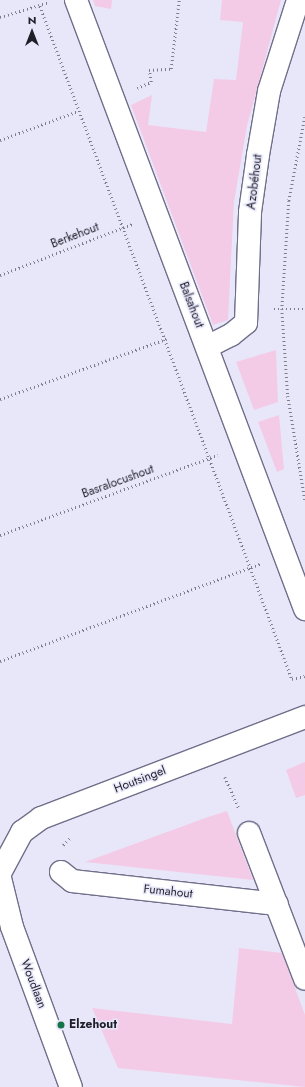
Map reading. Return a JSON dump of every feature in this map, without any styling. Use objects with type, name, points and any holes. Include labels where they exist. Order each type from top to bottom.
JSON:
[{"type":"street","name":"Balsahout","points":[[76,0],[305,609]]},
{"type":"street","name":"Azobéhout","points":[[207,347],[231,335],[246,322],[250,212],[258,154],[269,91],[298,0]]},
{"type":"street","name":"Houtsingel","points":[[0,873],[22,832],[41,818],[305,717]]},
{"type":"street","points":[[249,833],[305,979]]},
{"type":"street","name":"Fumahout","points":[[61,872],[72,881],[277,904]]},
{"type":"street","name":"Woudlaan","points":[[0,878],[12,927],[71,1087]]},
{"type":"path","points":[[0,17],[29,6],[40,6],[55,0]]},
{"type":"path","points":[[134,89],[151,82],[149,70],[171,69],[178,0]]},
{"type":"path","points":[[40,6],[78,111],[166,338],[292,679],[305,676]]},
{"type":"path","points":[[0,140],[78,111]]},
{"type":"path","points":[[305,117],[289,200],[282,309],[288,396],[305,500]]},
{"type":"path","name":"Berkehout","points":[[0,275],[157,214]]},
{"type":"path","points":[[0,399],[166,338]]},
{"type":"path","name":"Basralocushout","points":[[0,535],[243,446]]},
{"type":"path","points":[[0,660],[284,555]]},
{"type":"path","points":[[218,779],[232,774]]},
{"type":"path","points":[[225,776],[249,833]]},
{"type":"path","points":[[59,849],[73,835]]},
{"type":"shaded area","points":[[93,0],[112,0],[111,9],[95,6]]},
{"type":"shaded area","points":[[222,0],[281,0],[247,126],[234,202],[228,320],[213,325],[131,105],[152,95],[148,125],[206,132],[214,79],[236,80],[243,22],[220,20]]},
{"type":"shaded area","points":[[276,350],[278,402],[254,410],[236,362]]},
{"type":"shaded area","points":[[279,415],[284,469],[277,472],[258,422]]},
{"type":"shaded area","points":[[305,762],[305,795],[296,798],[286,770]]},
{"type":"shaded area","points":[[227,811],[253,880],[85,862],[208,817]]},
{"type":"shaded area","points":[[239,948],[282,953],[305,1015],[305,1087],[118,1068],[92,1008],[232,1024]]},
{"type":"place","name":"Elzehout","points":[[61,1025]]}]
